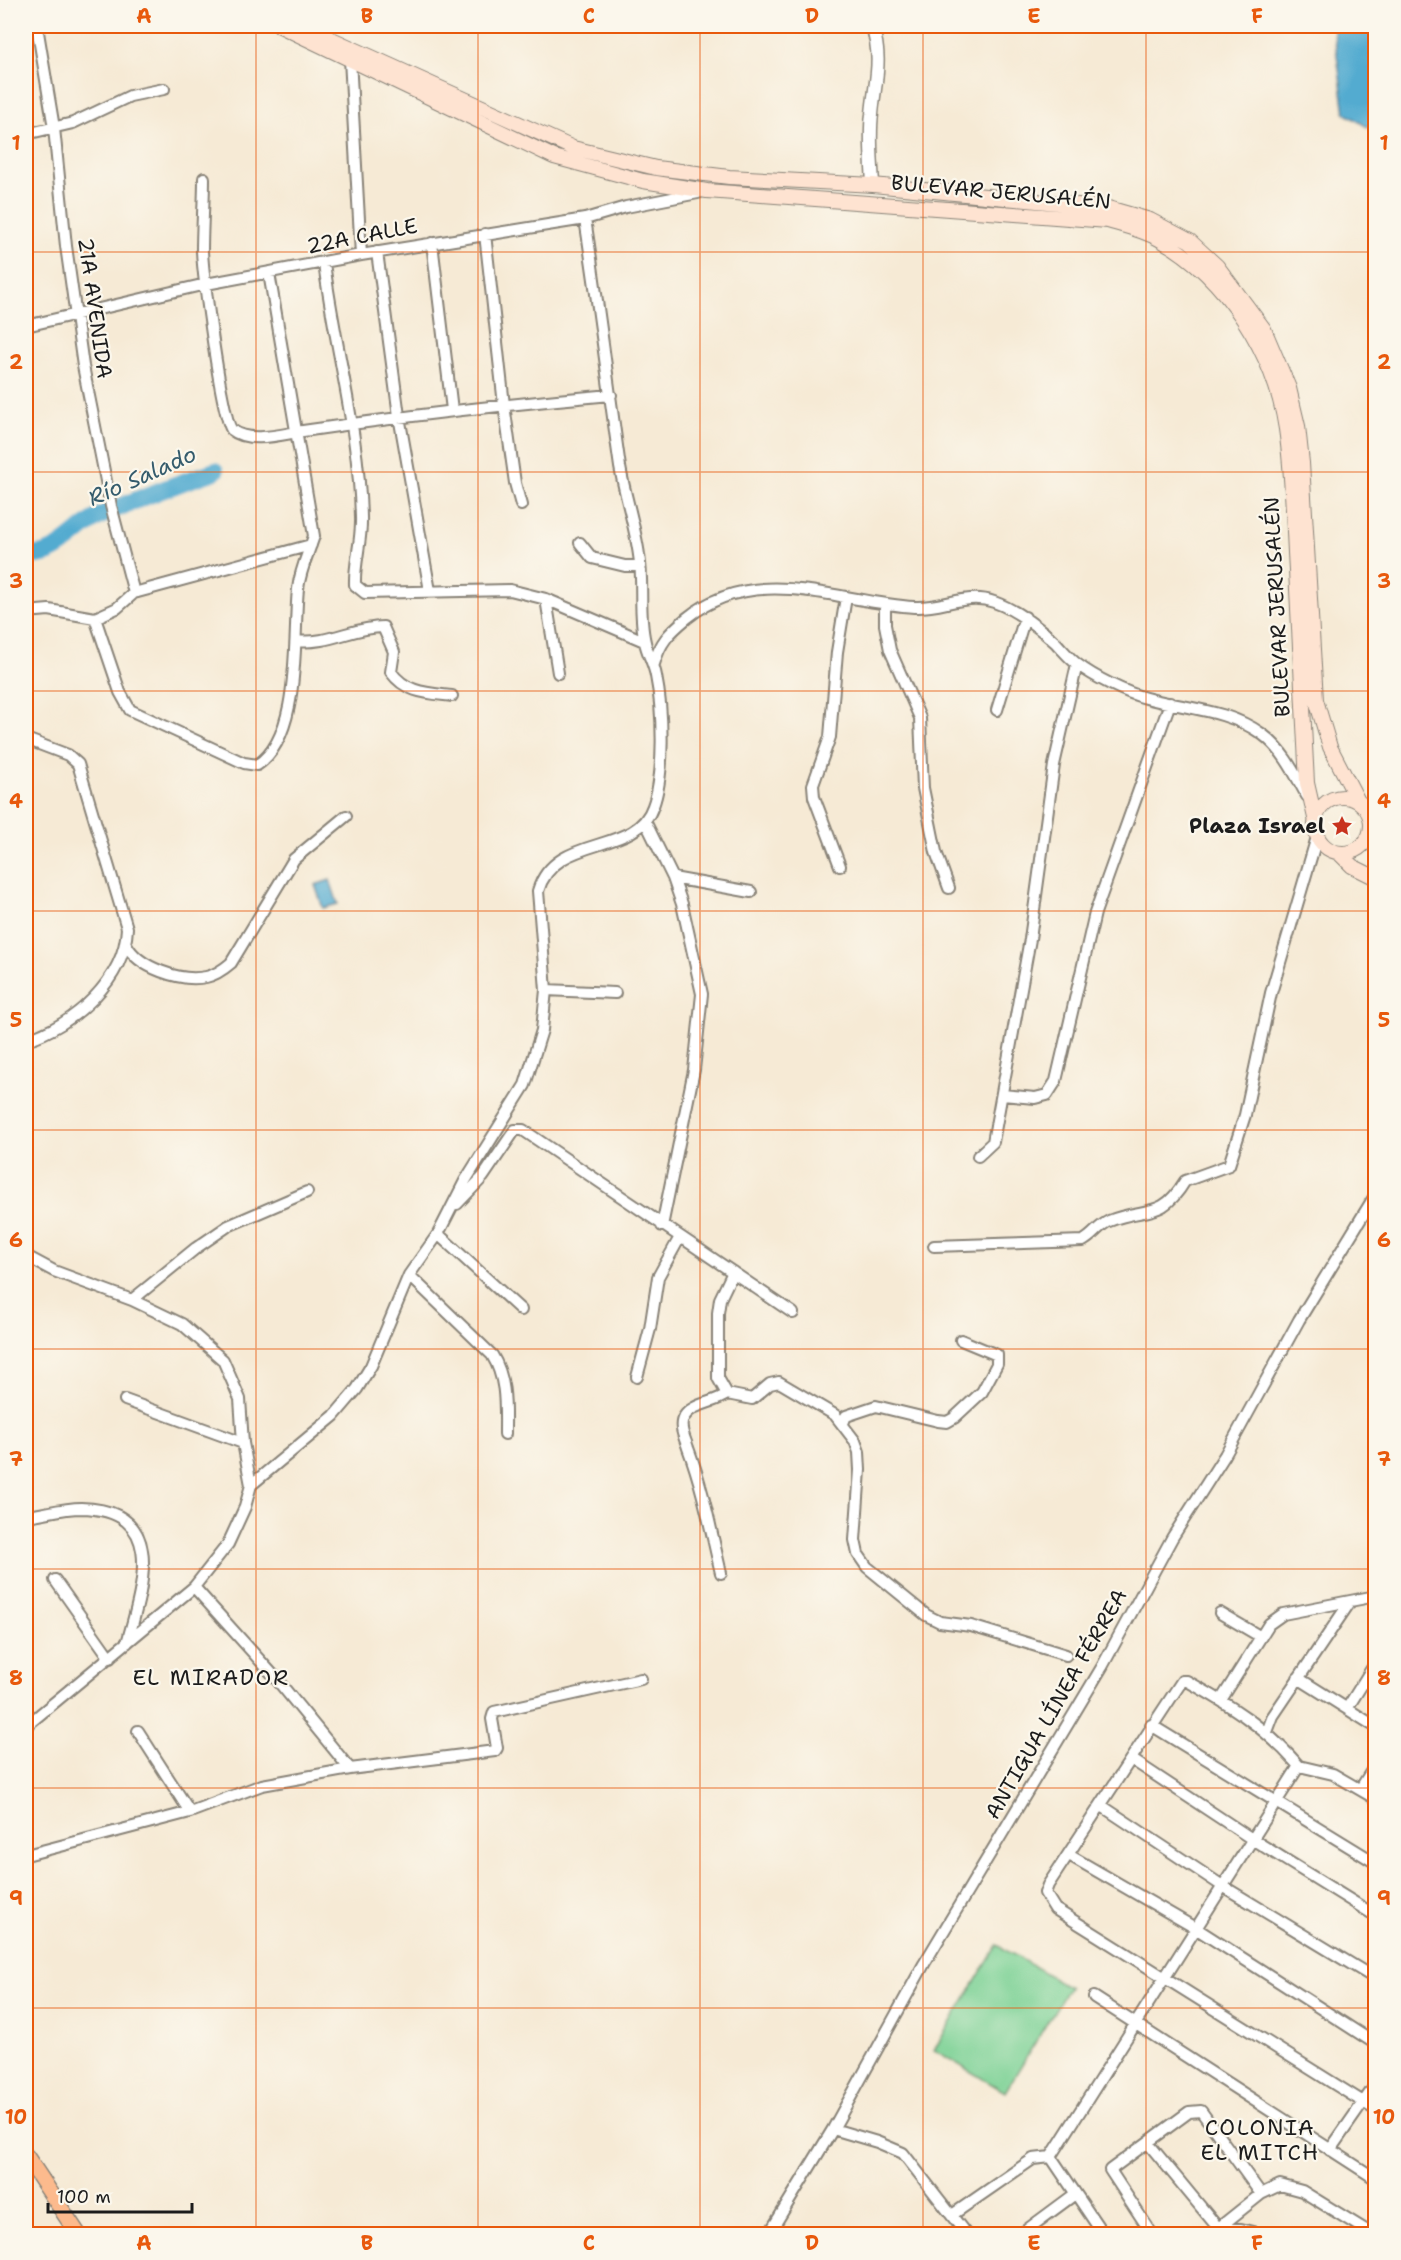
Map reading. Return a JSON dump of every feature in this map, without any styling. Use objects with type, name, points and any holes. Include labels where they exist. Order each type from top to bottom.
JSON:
[{"type":"main road","name":"BULEVAR JERUSALÉN","points":[[280,26],[554,158],[643,182],[707,191],[1108,221],[1159,239],[1207,275],[1239,315],[1261,352],[1276,390],[1286,429],[1309,799],[1315,818]]},
{"type":"main road","name":"BULEVAR JERUSALÉN","points":[[303,26],[573,148],[676,172],[873,185],[1108,208],[1150,219],[1190,241],[1217,266],[1237,291],[1274,349],[1294,409],[1302,463],[1316,700],[1330,747],[1358,801]]},
{"type":"main road","points":[[1339,853],[1348,853],[1364,844],[1373,826],[1367,810],[1358,801],[1341,796],[1332,798],[1318,810],[1315,818],[1317,837],[1322,845],[1339,853],[1352,866],[1376,878]]},
{"type":"main road","points":[[26,2156],[78,2235]]},
{"type":"main road","points":[[26,2173],[66,2235]]},
{"type":"street","name":"21A AVENIDA","points":[[38,26],[54,128],[83,366],[112,510],[134,593]]},
{"type":"street","points":[[872,26],[878,45],[879,64],[871,115],[873,185]]},
{"type":"street","points":[[350,59],[354,166],[362,255]]},
{"type":"street","points":[[26,134],[73,123],[130,96],[164,89]]},
{"type":"street","points":[[204,178],[202,251],[226,420],[231,429],[243,436],[297,432],[452,410],[611,395]]},
{"type":"street","name":"22A CALLE","points":[[26,326],[206,284],[377,252],[585,219],[626,207],[707,191]]},
{"type":"street","points":[[251,1485],[334,1416],[357,1389],[371,1366],[410,1275],[438,1234],[465,1181],[525,1085],[542,1030],[546,990],[538,891],[546,873],[564,857],[628,834],[645,821],[653,809],[662,758],[657,678],[645,641],[640,566],[621,469],[585,219]]},
{"type":"street","points":[[485,234],[504,405],[515,483],[521,505]]},
{"type":"street","points":[[432,243],[452,410]]},
{"type":"street","points":[[377,252],[399,416],[430,591]]},
{"type":"street","points":[[324,263],[353,423],[361,516],[361,549],[355,573],[355,585],[365,592],[510,590],[546,599],[645,641]]},
{"type":"street","points":[[95,618],[120,692],[130,710],[244,763],[257,765],[268,758],[290,704],[297,641],[298,588],[311,545],[313,526],[269,273]]},
{"type":"street","points":[[580,543],[592,558],[625,566],[640,566]]},
{"type":"street","points":[[26,612],[49,610],[95,618],[117,608],[134,593],[311,545]]},
{"type":"street","points":[[654,665],[664,638],[692,614],[714,600],[743,591],[773,588],[807,589],[885,605],[920,607],[973,597],[993,601],[1025,617],[1077,664],[1130,693],[1233,718],[1263,735],[1289,764],[1309,799]]},
{"type":"street","points":[[840,866],[814,797],[813,785],[830,737],[837,652],[846,597]]},
{"type":"street","points":[[546,599],[558,673]]},
{"type":"street","points":[[885,605],[885,625],[890,650],[920,718],[923,788],[936,852],[949,888]]},
{"type":"street","points":[[997,710],[1025,617]]},
{"type":"street","points":[[297,641],[314,644],[368,627],[383,627],[393,652],[391,672],[399,682],[413,691],[452,696]]},
{"type":"street","points":[[978,1156],[993,1142],[1030,939],[1054,765],[1077,664]]},
{"type":"street","points":[[1002,1095],[1035,1098],[1047,1095],[1056,1082],[1095,913],[1170,703]]},
{"type":"street","points":[[26,736],[68,755],[78,764],[118,891],[127,928],[126,944],[106,983],[82,1011],[42,1035],[26,1040]]},
{"type":"street","points":[[126,944],[132,955],[157,970],[188,977],[205,977],[219,972],[231,963],[294,859],[346,816]]},
{"type":"street","points":[[645,821],[673,878],[693,947],[702,994],[694,1070],[662,1226]]},
{"type":"street","points":[[934,1246],[1083,1241],[1110,1221],[1166,1206],[1178,1195],[1185,1181],[1229,1165],[1245,1115],[1271,993],[1317,837]]},
{"type":"street","points":[[673,878],[750,892]]},
{"type":"street","points":[[546,990],[615,993]]},
{"type":"street","points":[[447,1216],[483,1177],[515,1130],[523,1130],[793,1313]]},
{"type":"street","points":[[132,1300],[196,1248],[228,1226],[307,1192]]},
{"type":"street","name":"ANTIGUA LÍNEA FÉRREA","points":[[769,2235],[833,2129],[924,1964],[1091,1687],[1172,1538],[1225,1455],[1299,1320],[1376,1194]]},
{"type":"street","points":[[438,1234],[521,1310]]},
{"type":"street","points":[[637,1377],[650,1329],[658,1277],[680,1237]]},
{"type":"street","points":[[26,1257],[182,1323],[223,1360],[240,1399],[243,1443],[251,1485],[245,1507],[228,1544],[194,1587],[26,1726]]},
{"type":"street","points":[[727,1394],[718,1378],[718,1313],[720,1299],[733,1272]]},
{"type":"street","points":[[410,1275],[492,1355],[498,1365],[504,1382],[505,1434]]},
{"type":"street","points":[[843,1423],[846,1416],[876,1406],[938,1421],[947,1422],[954,1418],[982,1392],[997,1364],[997,1355],[961,1340]]},
{"type":"street","points":[[721,1573],[698,1473],[682,1430],[682,1418],[691,1408],[715,1403],[727,1394],[752,1399],[770,1384],[779,1382],[835,1415],[843,1423],[859,1452],[855,1540],[858,1554],[867,1567],[926,1615],[940,1622],[971,1626],[1066,1655]]},
{"type":"street","points":[[125,1400],[243,1443]]},
{"type":"street","points":[[26,1516],[79,1508],[104,1510],[130,1522],[136,1530],[143,1562],[143,1579],[127,1643]]},
{"type":"street","points":[[55,1580],[110,1658]]},
{"type":"street","points":[[194,1587],[274,1676],[350,1769]]},
{"type":"street","points":[[1221,1700],[1269,1624],[1283,1614],[1376,1596]]},
{"type":"street","points":[[1267,1732],[1273,1716],[1350,1602]]},
{"type":"street","points":[[1220,1613],[1261,1637]]},
{"type":"street","points":[[1347,1707],[1376,1662]]},
{"type":"street","points":[[1299,1678],[1376,1727]]},
{"type":"street","points":[[30,1854],[190,1812],[262,1785],[350,1769],[495,1751],[497,1748],[492,1719],[495,1712],[641,1679]]},
{"type":"street","points":[[1376,1799],[1333,1774],[1299,1766],[1267,1732],[1221,1700],[1187,1681],[1182,1681],[1151,1725],[1045,1893],[1047,1901],[1055,1910],[1376,2110]]},
{"type":"street","points":[[1151,1725],[1376,1863]]},
{"type":"street","points":[[138,1731],[190,1812]]},
{"type":"street","points":[[1131,1759],[1252,1839],[1376,1916]]},
{"type":"street","points":[[1360,1788],[1376,1764]]},
{"type":"street","points":[[1051,2157],[1197,1929],[1221,1885],[1299,1766]]},
{"type":"street","points":[[1102,1806],[1221,1885],[1376,1979]]},
{"type":"street","points":[[1069,1855],[1197,1929],[1376,2044]]},
{"type":"street","points":[[1094,1997],[1376,2179]]},
{"type":"street","points":[[1330,2150],[1376,2085]]},
{"type":"street","points":[[1152,2235],[1110,2174],[1112,2167],[1189,2112],[1201,2111],[1261,2194]]},
{"type":"street","points":[[833,2129],[877,2142],[903,2153],[966,2235]]},
{"type":"street","points":[[1148,2143],[1215,2232]]},
{"type":"street","points":[[951,2215],[1034,2158],[1051,2157]]},
{"type":"street","points":[[1051,2157],[1103,2235]]},
{"type":"street","points":[[1215,2232],[1261,2194],[1280,2185],[1302,2191],[1372,2235]]},
{"type":"street","points":[[1021,2235],[1075,2194]]},
{"type":"street","points":[[1215,2232],[1241,2229],[1260,2235]]},
{"type":"green space","points":[[997,1945],[1069,1987],[1005,2092],[934,2050]]},
{"type":"water","points":[[1333,26],[1375,26],[1375,132],[1345,113]]},
{"type":"water","points":[[330,880],[338,904],[323,908],[315,885]]},
{"type":"waterway","name":"Río Salado","points":[[26,555],[48,552],[104,514],[215,471]]},
{"type":"place","name":"Plaza Israel","points":[[1342,826]]},
{"type":"district","name":"EL MIRADOR","points":[[211,1677]]},
{"type":"district","name":"COLONIA EL MITCH","points":[[1260,2140]]}]
